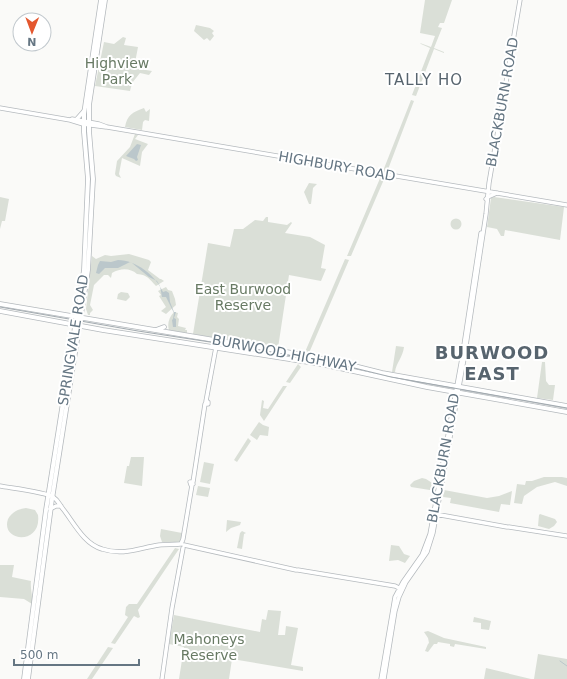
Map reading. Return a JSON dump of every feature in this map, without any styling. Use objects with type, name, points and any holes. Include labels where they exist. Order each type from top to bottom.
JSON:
[{"type":"highway","name":"SPRINGVALE ROAD","points":[[79,317],[78,309],[83,274],[88,179],[86,123],[84,110],[101,0]]},
{"type":"highway","name":"SPRINGVALE ROAD","points":[[86,123],[105,0]]},
{"type":"highway","name":"SPRINGVALE ROAD","points":[[28,679],[50,508],[50,496],[79,331],[79,317],[83,306],[88,271],[93,181],[86,131]]},
{"type":"highway","points":[[83,274],[86,274],[88,271]]},
{"type":"highway","name":"BURWOOD HIGHWAY","points":[[0,304],[88,318],[153,331],[211,339],[338,362],[395,375],[567,406]]},
{"type":"highway","points":[[83,306],[88,318]]},
{"type":"highway","points":[[64,314],[78,309]]},
{"type":"highway","name":"BURWOOD HIGHWAY","points":[[0,311],[330,366],[408,384],[567,412]]},
{"type":"highway","points":[[70,323],[74,333]]},
{"type":"highway","name":"SPRINGVALE ROAD","points":[[24,679],[74,333],[78,325]]},
{"type":"highway","points":[[79,331],[89,327]]},
{"type":"highway","points":[[153,331],[165,327],[169,333]]},
{"type":"highway","points":[[158,338],[162,344],[173,340]]},
{"type":"highway","points":[[276,351],[280,353],[280,358]]},
{"type":"highway","points":[[395,375],[407,380],[408,384]]},
{"type":"highway","points":[[528,405],[529,399]]},
{"type":"main road","name":"BLACKBURN ROAD","points":[[400,589],[422,561],[429,547],[433,533],[456,393],[460,386],[459,379],[486,214],[487,192],[520,0]]},
{"type":"main road","name":"HIGHBURY ROAD","points":[[0,108],[70,120],[72,119],[107,127],[567,205]]},
{"type":"main road","points":[[84,110],[76,121],[86,131],[95,124],[88,115]]},
{"type":"main road","points":[[486,202],[479,190],[484,188],[489,182]]},
{"type":"main road","points":[[486,202],[488,197],[495,193],[490,187],[489,182]]},
{"type":"main road","points":[[162,679],[181,546],[215,354],[215,343],[211,339]]},
{"type":"main road","points":[[450,384],[459,379],[460,386]]},
{"type":"main road","points":[[449,391],[455,399],[466,395]]},
{"type":"main road","points":[[0,486],[50,496],[58,501],[86,539],[92,545],[102,549],[114,552],[129,552],[158,546],[189,547],[287,568],[392,586],[400,589]]},
{"type":"main road","points":[[50,508],[60,505]]},
{"type":"main road","points":[[435,514],[567,536]]},
{"type":"main road","name":"BLACKBURN ROAD","points":[[383,679],[393,606],[400,589],[426,548],[435,514]]},
{"type":"green space","points":[[425,0],[452,0],[444,23],[440,23],[438,27],[442,28],[434,48],[444,53],[434,49],[416,96],[412,95],[430,48],[420,43],[431,47],[435,36],[420,33]]},
{"type":"green space","points":[[196,25],[210,28],[214,31],[212,33],[214,36],[210,41],[207,38],[204,40],[194,31]]},
{"type":"green space","name":"Highview Park","points":[[123,37],[126,38],[124,45],[138,47],[134,68],[152,71],[149,75],[140,73],[132,83],[130,91],[95,86],[104,42],[114,44]]},
{"type":"green space","points":[[411,100],[414,101],[387,172],[383,171]]},
{"type":"green space","points":[[144,108],[146,112],[150,109],[149,121],[145,120],[143,122],[142,130],[125,127],[131,114]]},
{"type":"green space","points":[[135,134],[138,135],[135,139],[148,144],[142,152],[140,166],[122,158],[119,174],[121,178],[115,174],[117,161],[130,147]]},
{"type":"green space","points":[[381,176],[385,177],[351,256],[347,256]]},
{"type":"green space","points":[[309,183],[317,184],[313,188],[311,204],[309,204],[304,192]]},
{"type":"green space","points":[[0,197],[9,199],[5,221],[2,221],[0,229]]},
{"type":"green space","points":[[494,197],[564,207],[560,240],[505,230],[504,236],[501,236],[497,229],[487,227],[491,198]]},
{"type":"green space","name":"East Burwood Reserve","points":[[266,217],[268,217],[268,222],[287,225],[291,222],[292,223],[285,233],[310,237],[325,245],[321,268],[326,269],[321,281],[289,275],[278,348],[193,334],[208,243],[230,247],[234,229],[243,229],[255,220],[263,221]]},
{"type":"green space","points":[[456,218],[460,220],[462,224],[460,228],[456,230],[452,228],[450,224],[452,220]]},
{"type":"green space","points":[[129,254],[149,260],[151,262],[148,270],[164,281],[156,286],[146,276],[125,269],[112,273],[111,278],[108,275],[104,275],[94,285],[90,305],[93,310],[90,315],[88,315],[86,309],[92,256],[96,259],[105,255],[111,256]]},
{"type":"green space","points":[[345,259],[349,260],[309,353],[305,352]]},
{"type":"green space","points":[[166,287],[168,290],[172,291],[176,305],[166,314],[161,311],[166,307],[159,296],[161,295],[158,291]]},
{"type":"green space","points":[[121,292],[128,293],[130,297],[126,301],[117,299],[118,294]]},
{"type":"green space","points":[[174,312],[178,313],[178,326],[186,328],[185,330],[187,330],[187,333],[169,330],[169,321]]},
{"type":"green space","points":[[396,346],[404,347],[395,372],[392,372]]},
{"type":"green space","points":[[542,362],[545,362],[546,381],[549,385],[555,385],[553,400],[537,398]]},
{"type":"green space","points":[[298,364],[301,367],[290,383],[286,382]]},
{"type":"green space","points":[[283,386],[287,386],[264,421],[260,415],[262,400],[264,401],[263,408],[268,409]]},
{"type":"green space","points":[[259,422],[269,427],[268,436],[260,435],[257,440],[250,435]]},
{"type":"green space","points":[[248,438],[251,441],[237,462],[234,460]]},
{"type":"green space","points":[[131,457],[144,457],[142,486],[124,483],[127,466],[129,466]]},
{"type":"green space","points":[[204,462],[214,464],[210,484],[200,482]]},
{"type":"green space","points":[[544,477],[567,478],[567,486],[555,482],[537,487],[524,496],[522,504],[514,503],[517,484],[525,485],[526,481],[532,481]]},
{"type":"green space","points":[[422,478],[437,486],[436,491],[411,487],[410,485],[414,481]]},
{"type":"green space","points":[[198,486],[210,488],[208,497],[196,495]]},
{"type":"green space","points":[[444,490],[487,498],[499,496],[512,491],[510,505],[501,504],[499,512],[450,503],[451,498],[443,497]]},
{"type":"green space","points":[[26,508],[35,510],[38,515],[38,525],[34,532],[28,536],[15,536],[7,527],[8,519],[11,514],[20,509]]},
{"type":"green space","points":[[540,514],[555,519],[557,522],[549,529],[538,526]]},
{"type":"green space","points":[[227,520],[241,522],[240,525],[231,528],[226,532]]},
{"type":"green space","points":[[161,529],[182,533],[180,542],[162,542],[160,536]]},
{"type":"green space","points":[[242,531],[246,533],[244,534],[242,549],[237,548],[240,533]]},
{"type":"green space","points":[[391,545],[399,546],[404,554],[410,556],[405,563],[398,560],[389,561]]},
{"type":"green space","points":[[175,548],[179,549],[138,610],[140,617],[138,618],[134,616],[115,644],[111,643],[128,617],[125,615],[126,607],[129,604],[137,604]]},
{"type":"green space","points":[[0,565],[14,565],[12,577],[31,581],[32,604],[24,599],[0,597]]},
{"type":"green space","name":"Mahoneys Reserve","points":[[268,610],[281,611],[278,635],[285,635],[286,626],[298,628],[291,665],[303,667],[303,671],[232,659],[229,679],[179,679],[184,647],[169,644],[174,615],[260,632],[262,619],[266,620]]},
{"type":"green space","points":[[474,617],[491,621],[489,630],[481,629],[481,623],[473,622]]},
{"type":"green space","points":[[428,631],[444,638],[486,647],[486,649],[455,644],[454,647],[450,646],[450,644],[438,642],[437,644],[434,644],[428,652],[425,651],[429,643],[428,638],[424,632]]},
{"type":"green space","points":[[108,647],[113,648],[92,679],[87,679]]},
{"type":"green space","points":[[538,654],[567,659],[567,679],[534,679]]},
{"type":"green space","points":[[486,668],[531,679],[484,679]]},
{"type":"shaded area","points":[[137,144],[141,145],[137,157],[138,160],[136,161],[126,156]]},
{"type":"shaded area","points":[[118,260],[130,262],[118,268],[105,268],[99,274],[96,273],[100,261],[111,262]]},
{"type":"shaded area","points":[[131,263],[145,270],[156,280],[149,277]]},
{"type":"shaded area","points":[[160,287],[163,292],[166,291],[169,293],[170,302],[174,312],[176,312],[174,318],[176,319],[176,327],[173,327],[172,320],[174,313],[166,297],[162,297]]},
{"type":"waterway","points":[[560,661],[567,666]]},
{"type":"tram line","points":[[0,307],[138,331],[243,347],[342,365],[391,377],[567,408]]},
{"type":"district","name":"TALLY HO","points":[[424,80]]},
{"type":"district","name":"BURWOOD EAST","points":[[492,363]]}]
